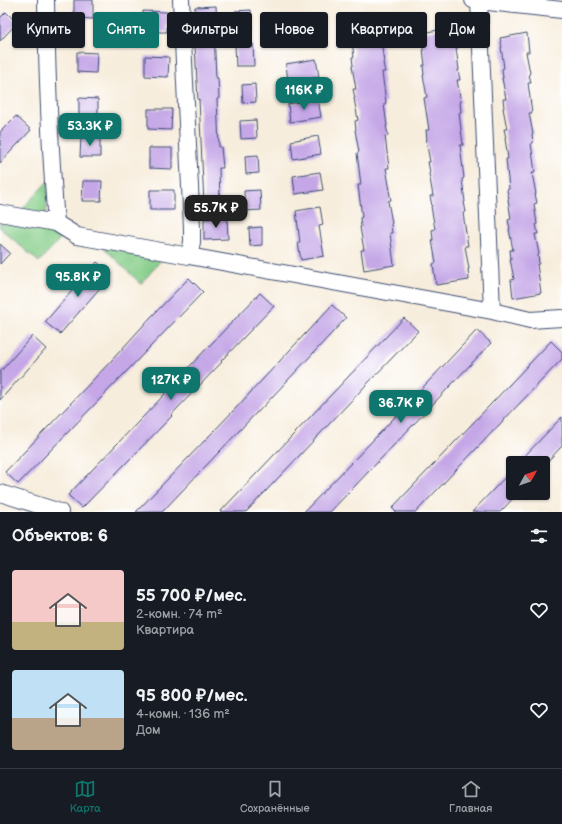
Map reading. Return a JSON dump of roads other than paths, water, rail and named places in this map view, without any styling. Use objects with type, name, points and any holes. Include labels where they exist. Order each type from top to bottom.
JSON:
[{"type":"street","points":[[46,0],[46,48],[56,223]]},
{"type":"street","points":[[181,0],[192,228],[192,242],[189,256]]},
{"type":"street","points":[[492,311],[476,0],[562,10]]},
{"type":"street","points":[[0,213],[56,223],[77,236],[492,311],[530,320],[562,318]]},
{"type":"street","points":[[0,493],[60,512]]}]
